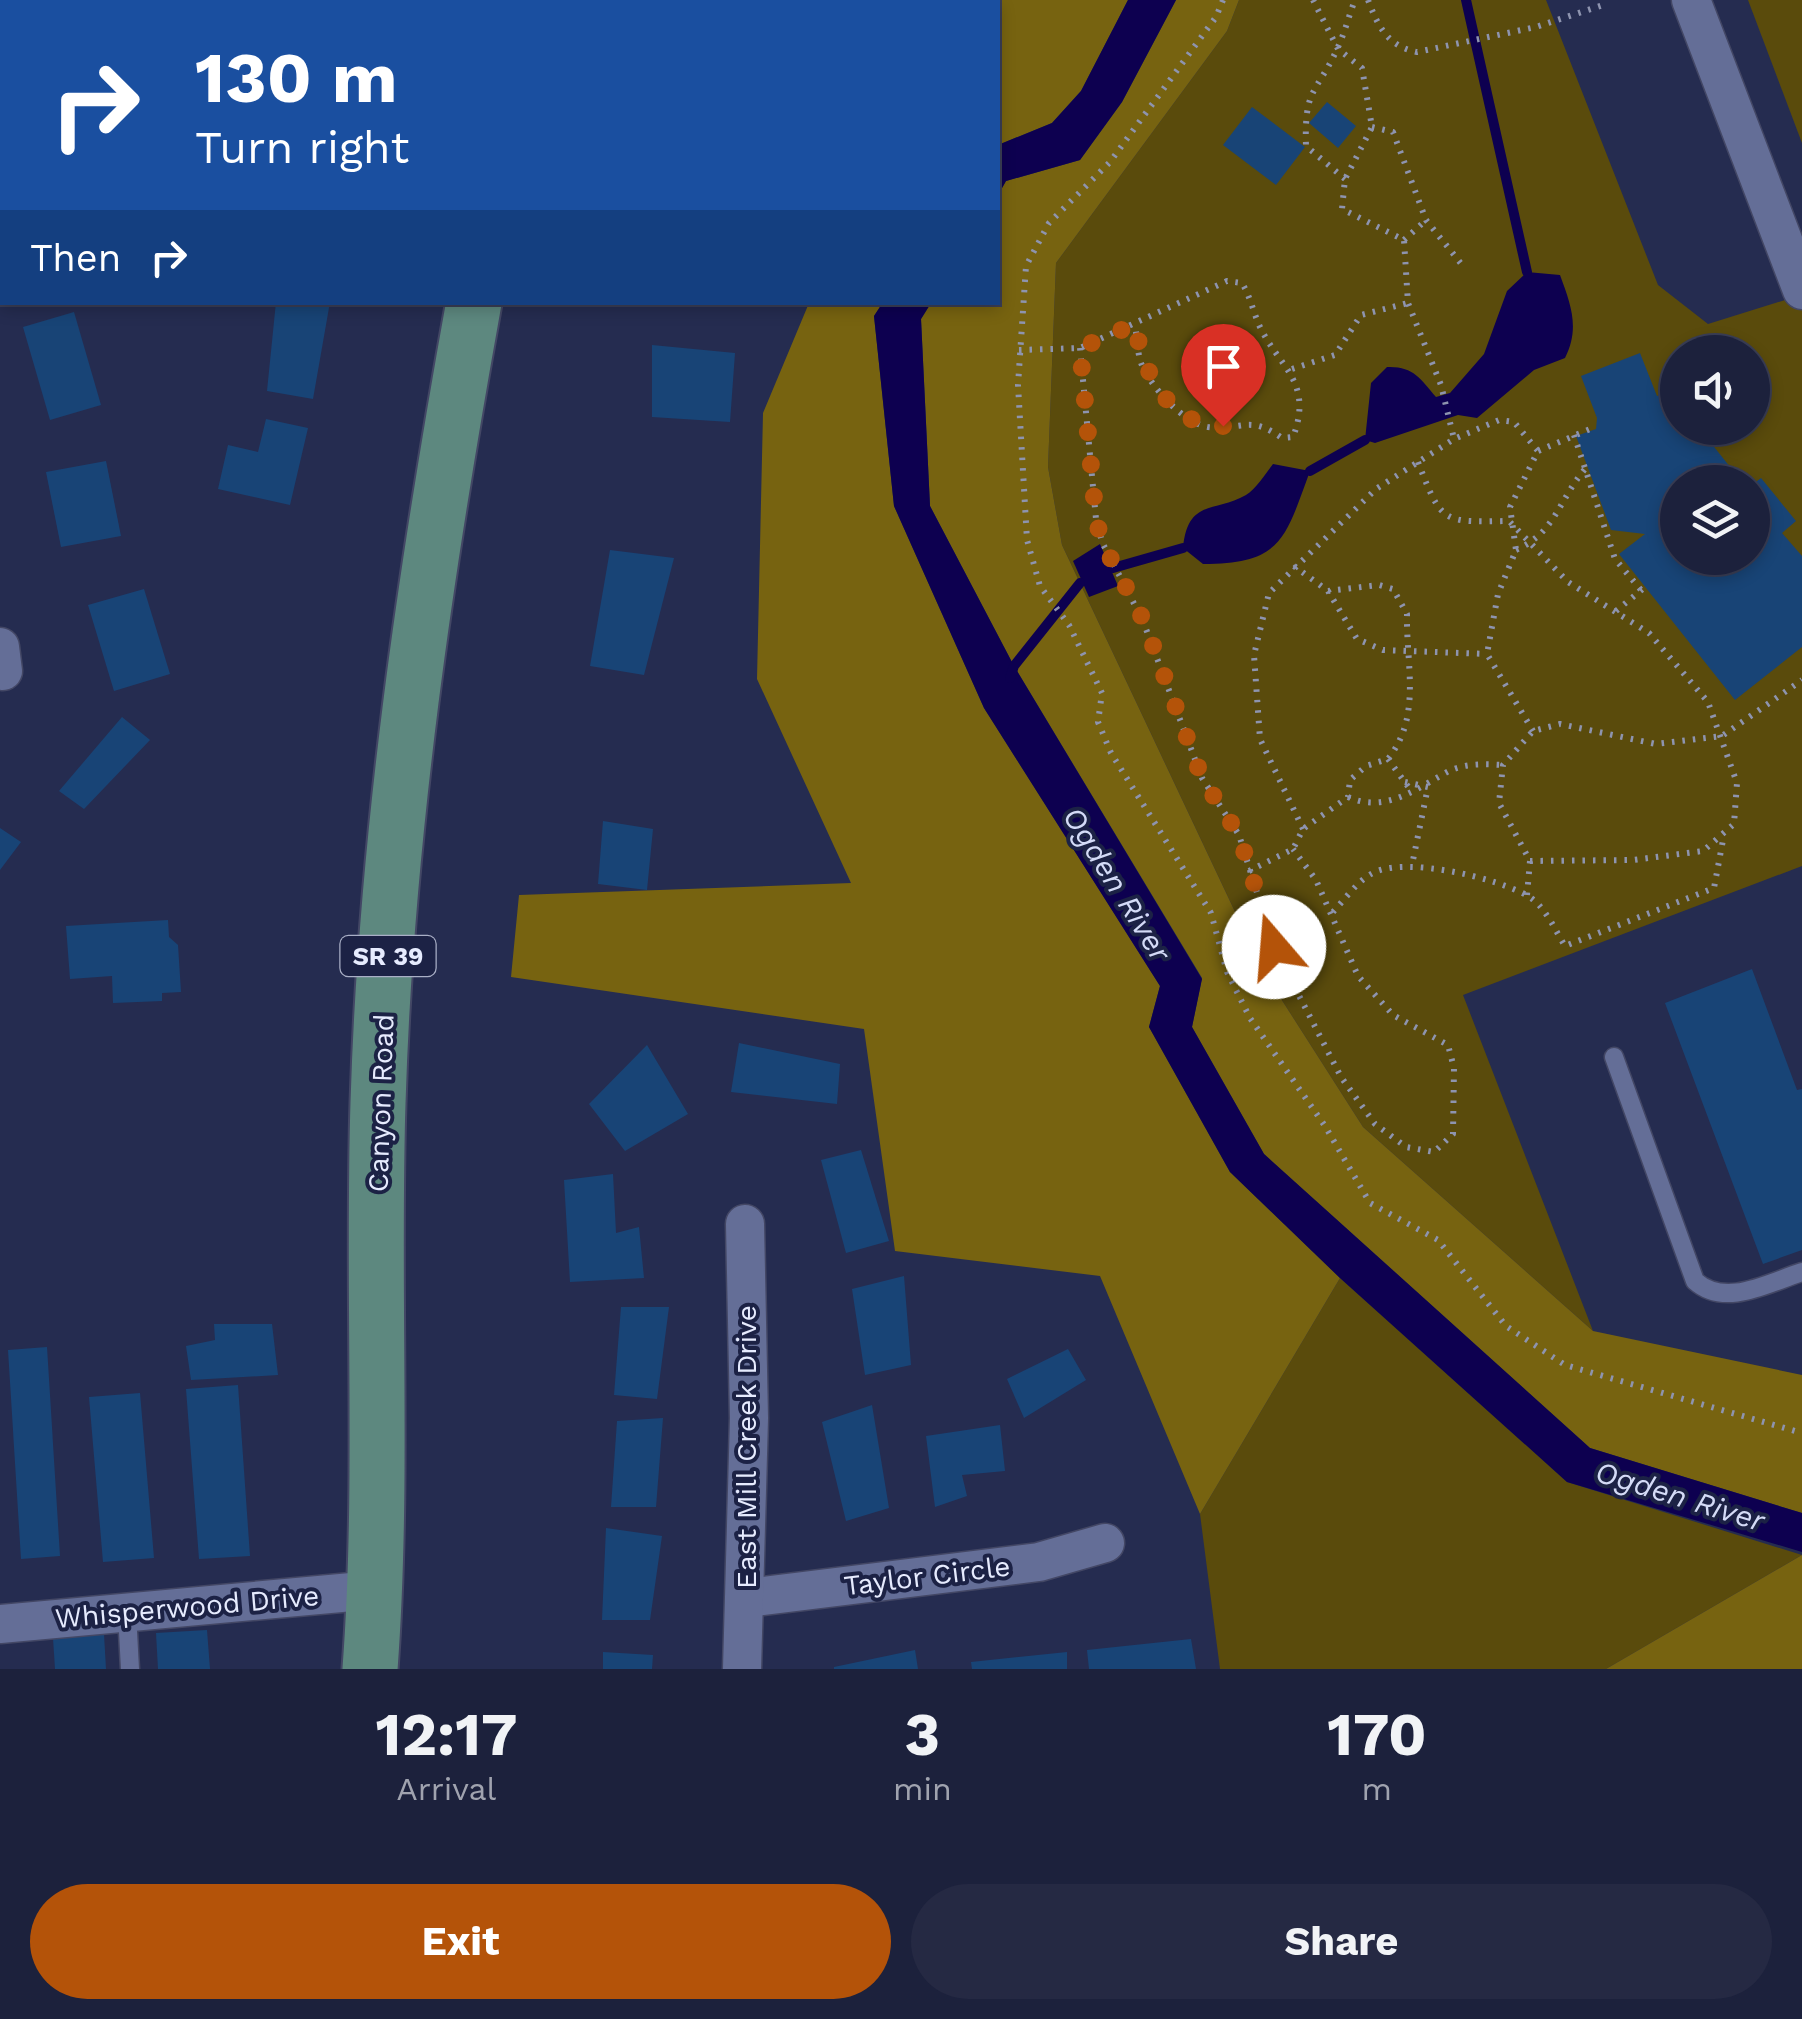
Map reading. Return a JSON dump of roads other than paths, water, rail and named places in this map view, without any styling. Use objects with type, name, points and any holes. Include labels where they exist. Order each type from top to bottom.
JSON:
[{"type":"main road","name":"Canyon Road","points":[[370,1669],[378,1102],[398,817],[440,494],[473,305]]},
{"type":"street","points":[[1691,0],[1802,290]]},
{"type":"street","name":"East Mill Creek Drive","points":[[742,1669],[746,1598],[745,1224]]},
{"type":"street","name":"Taylor Circle","points":[[746,1598],[1039,1562],[1105,1544]]},
{"type":"street","name":"Whisperwood Drive","points":[[0,1624],[374,1590]]},
{"type":"lane","points":[[1614,1057],[1694,1281],[1704,1289],[1728,1296],[1802,1272]]},
{"type":"lane","points":[[127,1612],[130,1669]]},
{"type":"water","points":[[1128,0],[1176,0],[1122,102],[1080,160],[1006,181],[1000,192],[1000,144],[1052,123],[1081,91]]},
{"type":"water","points":[[1527,272],[1560,275],[1573,326],[1565,358],[1534,370],[1477,418],[1458,415],[1375,443],[1365,440],[1371,383],[1387,367],[1396,367],[1415,374],[1436,397],[1450,393],[1484,354],[1507,291]]},
{"type":"water","name":"Ogden River","points":[[881,305],[930,305],[921,319],[930,506],[1014,666],[1202,979],[1192,1027],[1264,1154],[1590,1448],[1802,1513],[1802,1552],[1567,1482],[1340,1278],[1230,1172],[1149,1027],[1160,986],[984,708],[894,506],[874,316]]},
{"type":"water","points":[[1273,464],[1310,471],[1294,514],[1277,543],[1265,553],[1229,563],[1203,564],[1183,548],[1186,532],[1197,514],[1246,495]]},
{"type":"water","points":[[1100,544],[1118,586],[1089,597],[1073,561]]},
{"type":"waterway","points":[[1466,0],[1527,272]]},
{"type":"waterway","points":[[1310,471],[1365,440]]},
{"type":"waterway","points":[[1113,568],[1183,548]]},
{"type":"waterway","points":[[1010,678],[1014,666],[1080,583]]}]
